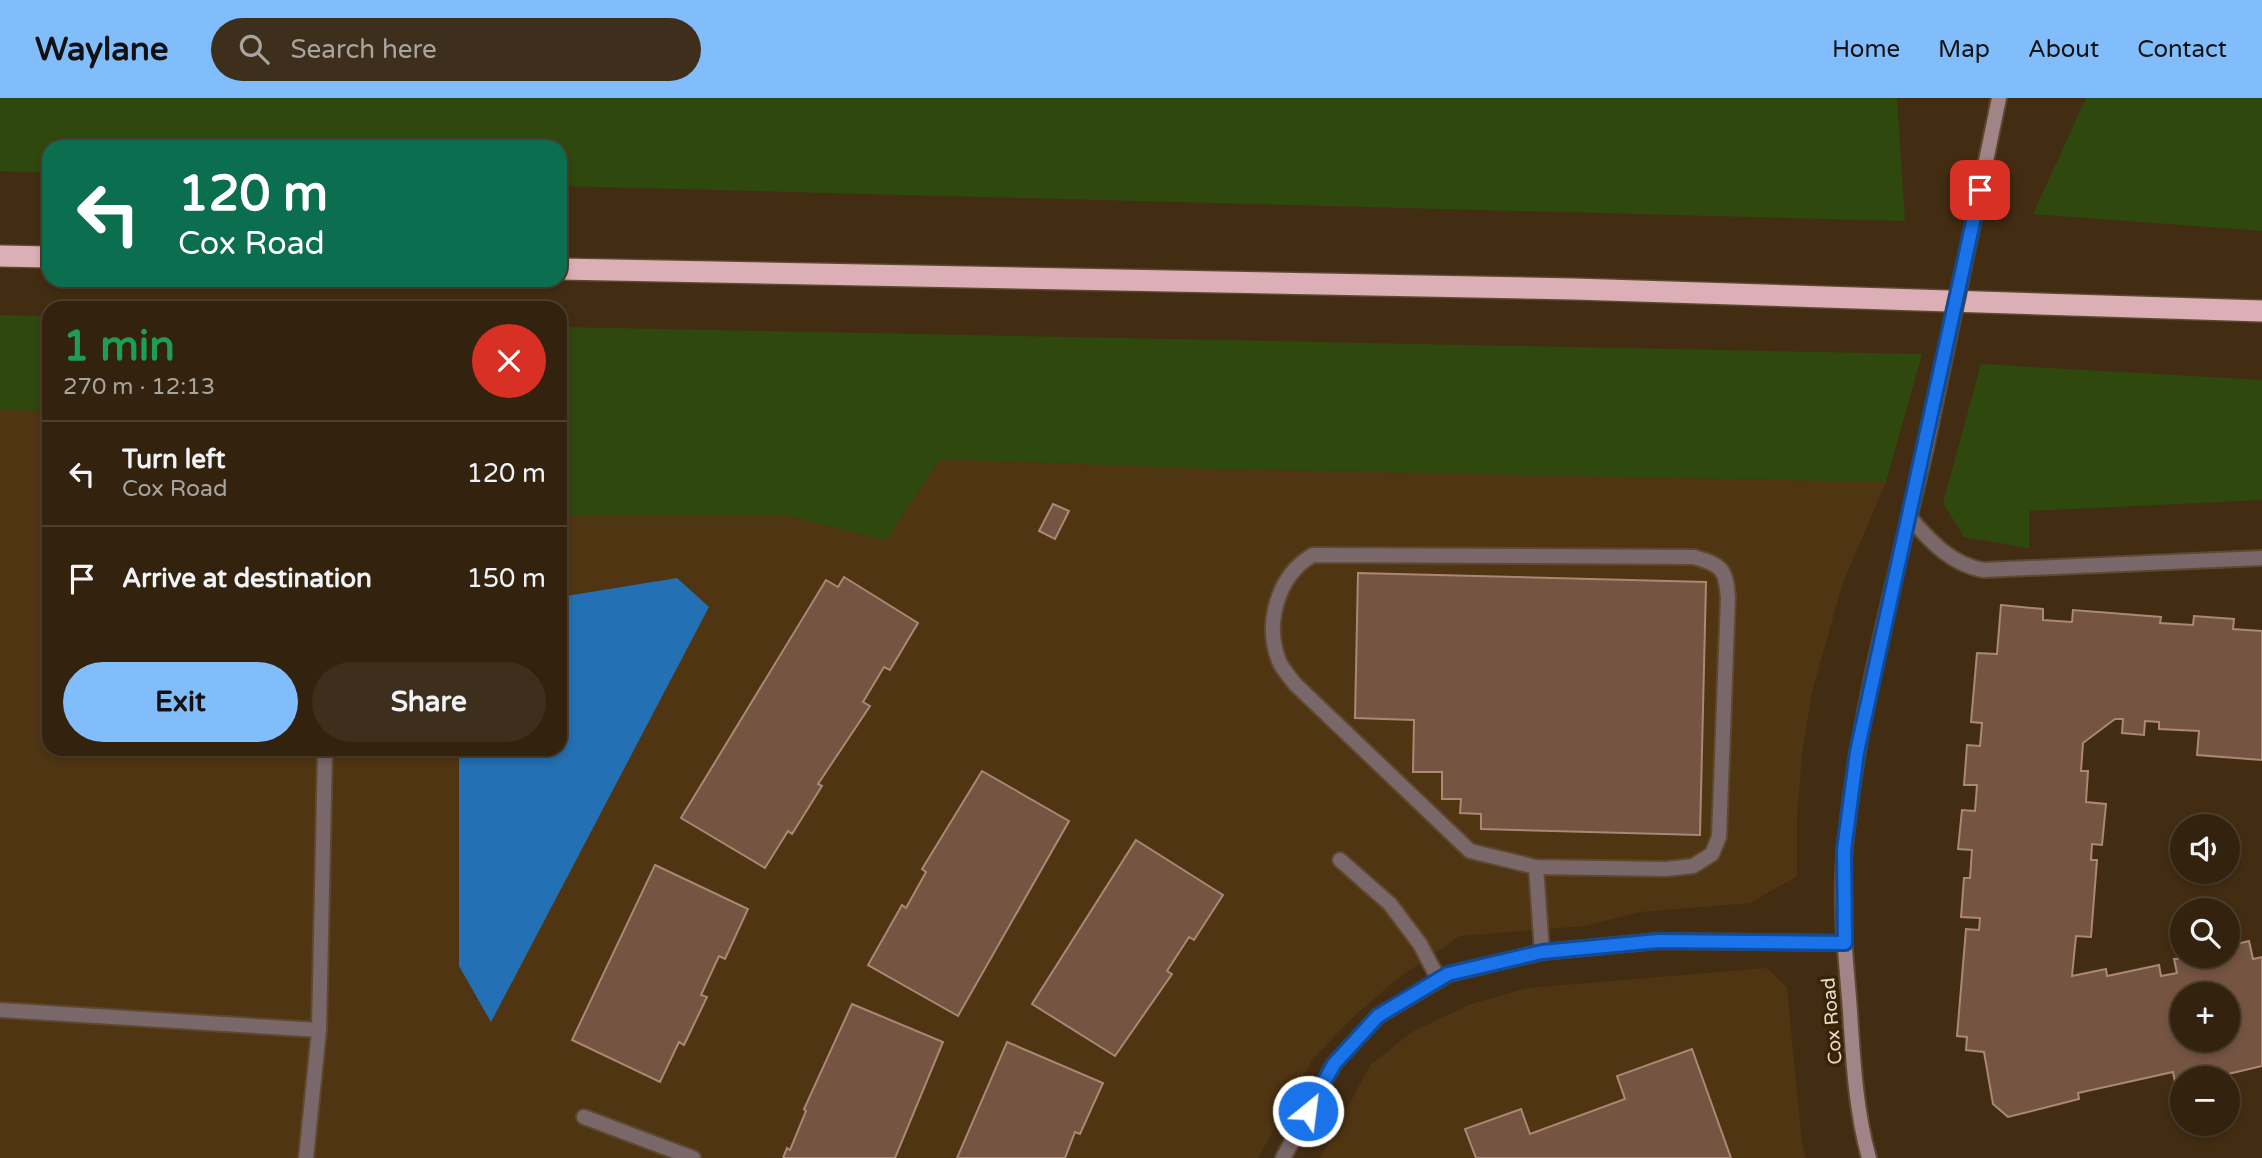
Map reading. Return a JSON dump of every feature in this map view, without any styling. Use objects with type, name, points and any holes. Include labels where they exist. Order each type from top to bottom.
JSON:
[{"type":"highway","points":[[0,256],[42,257]]},
{"type":"highway","points":[[567,269],[1574,289],[2262,312]]},
{"type":"main road","name":"Cox Road","points":[[1870,1158],[1863,1137],[1853,1046],[1845,943],[1844,850],[1857,752],[1926,448],[1999,98]]},
{"type":"street","points":[[1910,518],[1932,543],[1962,566],[1983,570],[2025,570],[2163,560],[2262,558]]},
{"type":"street","points":[[1313,555],[1694,556],[1716,564],[1727,577],[1719,837],[1712,854],[1693,866],[1666,869],[1536,867],[1470,852],[1295,684],[1279,662],[1272,624],[1281,588],[1297,564],[1313,555]]},
{"type":"street","points":[[306,1158],[319,1030],[325,756]]},
{"type":"street","points":[[1340,860],[1390,904],[1420,944],[1439,980]]},
{"type":"street","points":[[1536,867],[1542,952]]},
{"type":"street","points":[[1283,1158],[1334,1064],[1378,1016],[1448,974],[1542,952],[1658,941],[1845,943]]},
{"type":"street","points":[[0,1010],[319,1030]]},
{"type":"street","points":[[584,1117],[693,1158]]},
{"type":"shaded area","points":[[0,410],[42,411],[42,756],[567,756],[567,516],[789,516],[886,541],[940,459],[1212,469],[1886,482],[1842,585],[1812,692],[1802,753],[1797,815],[1797,876],[1750,903],[1640,912],[1584,926],[1460,936],[1393,982],[1351,1019],[1312,1060],[1258,1158],[0,1158]]},
{"type":"shaded area","points":[[1767,968],[1787,988],[1802,1145],[1806,1158],[1320,1158],[1371,1064],[1414,1031],[1471,1004],[1528,988]]},
{"type":"green space","points":[[0,98],[1897,98],[1905,221],[567,186],[567,140],[42,140],[42,173],[0,171]]},
{"type":"green space","points":[[2086,98],[2262,98],[2262,231],[2033,214]]},
{"type":"green space","points":[[0,315],[42,316],[42,411],[0,410]]},
{"type":"green space","points":[[567,327],[1922,354],[1886,482],[1212,469],[940,459],[886,541],[789,516],[567,516]]},
{"type":"green space","points":[[1981,364],[2262,380],[2262,500],[2029,511],[2029,548],[1964,537],[1943,503]]},
{"type":"water","points":[[677,578],[709,607],[491,1022],[459,966],[459,756],[567,756],[567,596]]},
{"type":"building","points":[[1053,504],[1069,511],[1055,539],[1039,531]]},
{"type":"building","points":[[1358,573],[1706,582],[1700,835],[1481,829],[1481,814],[1460,813],[1461,799],[1442,799],[1442,772],[1413,772],[1414,720],[1355,718]]},
{"type":"building","points":[[844,577],[918,623],[890,670],[884,667],[863,702],[870,706],[818,784],[822,786],[792,834],[788,831],[765,868],[681,818],[826,580],[838,587]]},
{"type":"building","points":[[2001,605],[2043,609],[2043,620],[2072,622],[2073,610],[2161,617],[2160,623],[2193,625],[2194,616],[2234,619],[2233,629],[2262,631],[2262,760],[2197,755],[2199,731],[2159,729],[2159,722],[2145,721],[2144,735],[2122,733],[2123,719],[2115,719],[2083,743],[2081,771],[2088,771],[2086,802],[2106,804],[2102,845],[2092,844],[2091,860],[2097,860],[2091,937],[2076,936],[2072,976],[2106,969],[2107,976],[2159,965],[2161,976],[2177,973],[2176,968],[2240,968],[2240,943],[2249,941],[2253,959],[2262,957],[2262,1066],[2240,1071],[2240,1066],[2170,1066],[2170,1073],[2078,1093],[2079,1099],[2008,1117],[1993,1104],[1984,1052],[1966,1050],[1967,1037],[1957,1036],[1966,929],[1979,930],[1980,918],[1961,917],[1964,878],[1970,878],[1972,850],[1958,849],[1962,810],[1975,811],[1977,785],[1964,785],[1967,745],[1980,746],[1982,723],[1971,722],[1977,653],[1997,654]]},
{"type":"building","points":[[982,771],[1069,821],[958,1016],[868,965],[902,905],[906,908],[926,872],[922,869]]},
{"type":"building","points":[[1136,840],[1223,895],[1194,940],[1189,937],[1167,971],[1172,974],[1115,1056],[1032,1004]]},
{"type":"building","points":[[655,865],[748,909],[725,959],[719,956],[701,995],[707,997],[684,1045],[679,1042],[660,1082],[572,1040]]},
{"type":"building","points":[[852,1004],[943,1042],[895,1158],[783,1158],[787,1148],[790,1150],[806,1111],[804,1109]]},
{"type":"building","points":[[1007,1042],[1103,1083],[1080,1134],[1075,1132],[1065,1158],[957,1158]]},
{"type":"building","points":[[1692,1049],[1731,1158],[1476,1158],[1465,1129],[1521,1109],[1530,1134],[1625,1099],[1617,1076]]},
{"type":"route","points":[[1308,1111],[1334,1064],[1378,1016],[1448,974],[1542,952],[1658,941],[1845,943],[1844,850],[1857,752],[1926,448],[1980,190]]}]
